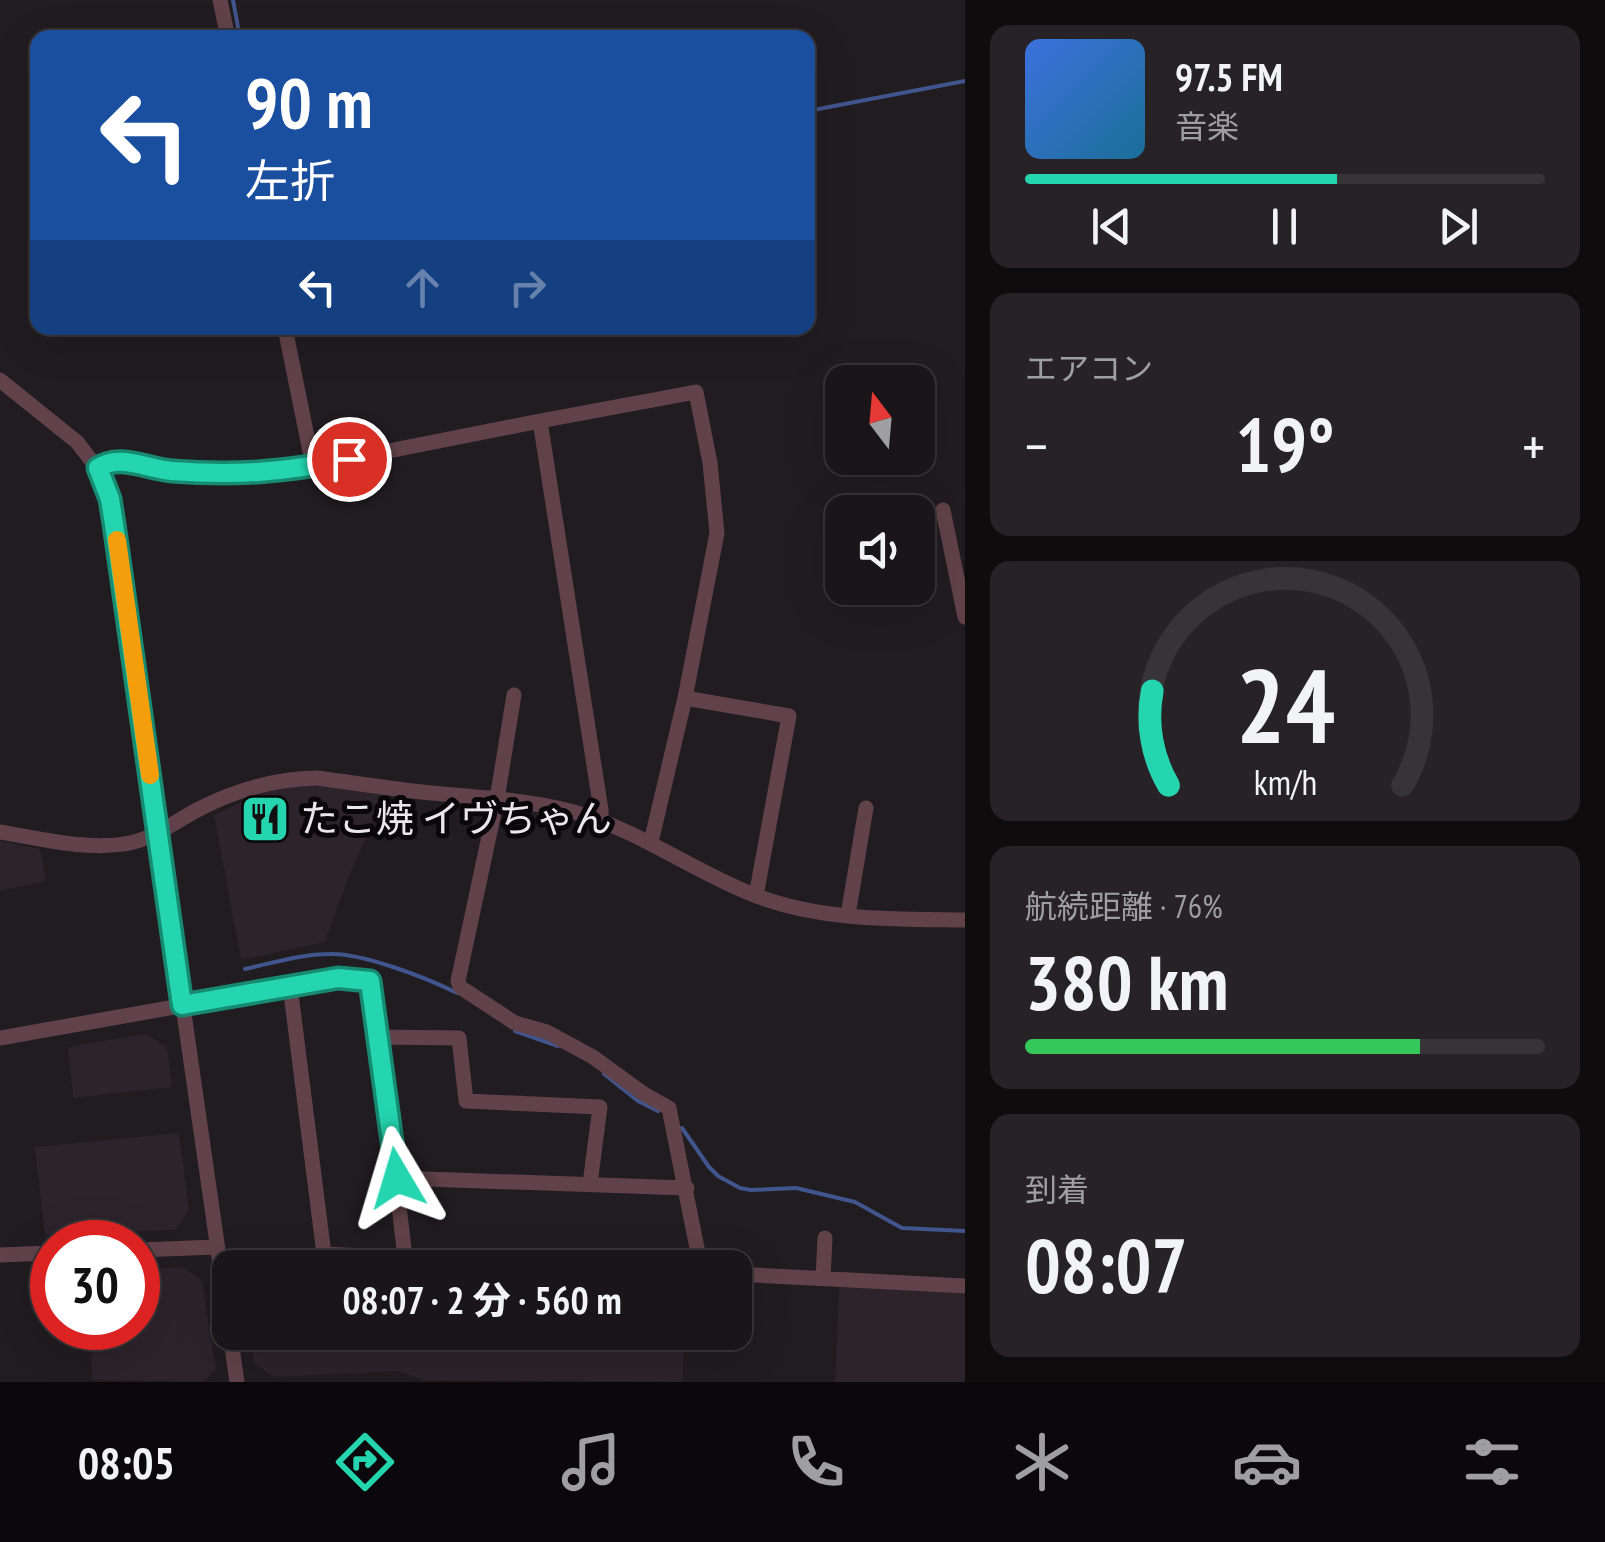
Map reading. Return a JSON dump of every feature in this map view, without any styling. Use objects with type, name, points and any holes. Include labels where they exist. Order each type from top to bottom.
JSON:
[{"type":"street","points":[[220,0],[226,30]]},
{"type":"street","points":[[287,335],[314,466]]},
{"type":"street","points":[[0,380],[78,442],[98,468],[110,499],[238,1382]]},
{"type":"street","points":[[98,468],[120,460],[166,470],[266,473],[696,392],[710,463],[717,533],[685,698],[651,842]]},
{"type":"street","points":[[540,421],[601,822]]},
{"type":"street","points":[[943,510],[965,617]]},
{"type":"street","points":[[514,695],[497,799],[458,981],[460,987],[515,1023],[547,1032],[576,1047],[669,1108],[698,1250]]},
{"type":"street","points":[[685,698],[789,716],[756,896]]},
{"type":"street","points":[[0,832],[70,844],[133,842],[158,833],[228,794],[289,779],[317,778],[497,799],[576,813],[651,842],[710,876],[785,906],[848,915],[965,920]]},
{"type":"street","points":[[848,915],[866,808]]},
{"type":"street","points":[[0,1038],[338,978],[370,981],[404,1250]]},
{"type":"street","points":[[290,986],[323,1250]]},
{"type":"street","points":[[380,1038],[459,1038],[466,1102],[600,1107],[590,1184]]},
{"type":"street","points":[[397,1178],[687,1188]]},
{"type":"street","points":[[824,1278],[825,1238]]},
{"type":"street","points":[[160,1249],[216,1247]]},
{"type":"street","points":[[0,1255],[30,1254]]},
{"type":"street","points":[[752,1275],[965,1286]]},
{"type":"shaded area","points":[[315,786],[386,793],[325,942],[241,960],[214,815],[265,792]]},
{"type":"shaded area","points":[[0,841],[40,849],[46,881],[0,891]]},
{"type":"shaded area","points":[[146,1034],[167,1047],[172,1087],[73,1098],[68,1047]]},
{"type":"shaded area","points":[[179,1133],[189,1210],[175,1230],[160,1231],[160,1220],[43,1220],[35,1147]]},
{"type":"shaded area","points":[[184,1267],[202,1281],[216,1369],[204,1382],[92,1380],[91,1350],[160,1350],[160,1269]]},
{"type":"shaded area","points":[[839,1287],[965,1294],[965,1382],[835,1382]]},
{"type":"shaded area","points":[[252,1350],[684,1350],[683,1382],[424,1380],[398,1371],[274,1377],[254,1363]]},
{"type":"waterway","points":[[233,0],[239,30]]},
{"type":"waterway","points":[[815,110],[965,81]]},
{"type":"waterway","points":[[245,969],[287,959],[344,955],[395,967],[457,993]]},
{"type":"waterway","points":[[515,1031],[558,1046]]},
{"type":"waterway","points":[[604,1074],[638,1101],[658,1111]]},
{"type":"waterway","points":[[682,1128],[709,1167],[740,1188],[796,1188],[855,1202],[902,1228],[965,1231]]},
{"type":"slow traffic","points":[[117,540],[150,775]]},
{"type":"place","name":"たこ焼 イヴちゃん","points":[[265,819]]},
{"type":"route","points":[[349,459],[266,473],[166,470],[120,460],[98,468],[110,499],[114,524],[182,1005],[338,978],[370,981],[397,1178]]}]
